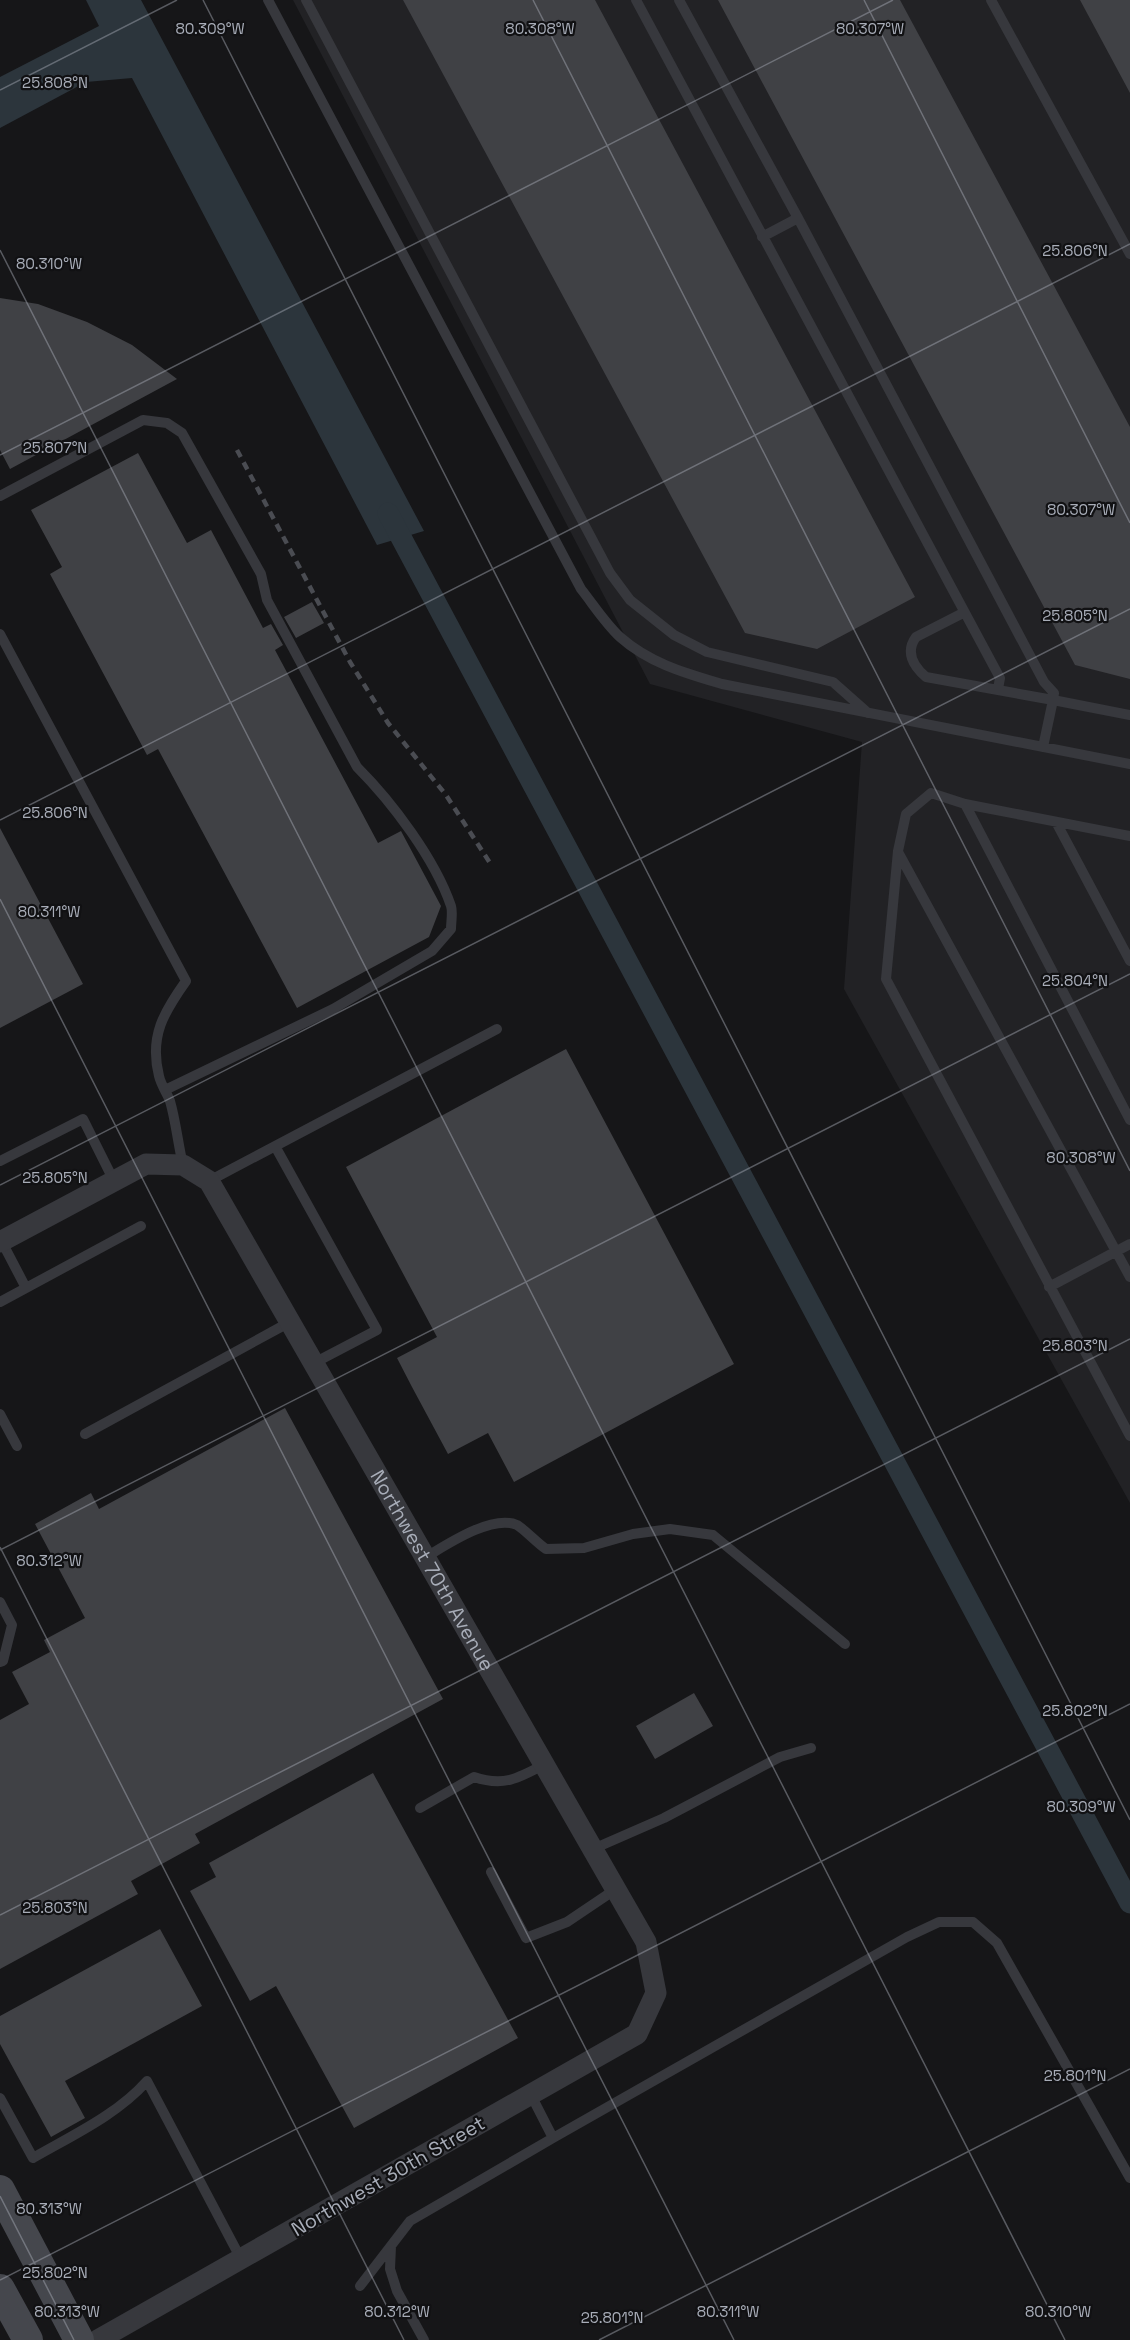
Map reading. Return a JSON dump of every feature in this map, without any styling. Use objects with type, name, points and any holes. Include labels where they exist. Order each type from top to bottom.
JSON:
[{"type":"main road","points":[[0,2190],[79,2340]]},
{"type":"main road","points":[[2,2299],[28,2340]]},
{"type":"street","points":[[1,1242],[146,1164],[183,1165],[209,1180]]},
{"type":"street","name":"Northwest 70th Avenue","points":[[209,1180],[646,1942],[656,1993]]},
{"type":"street","name":"Northwest 30th Street","points":[[98,2340],[638,2034],[656,1993]]},
{"type":"lane","points":[[268,0],[581,589],[619,636],[647,657],[674,669],[722,684],[1130,764]]},
{"type":"lane","points":[[306,0],[604,562],[630,600],[667,630],[707,652],[833,682],[868,713]]},
{"type":"lane","points":[[636,0],[963,613],[1000,678],[998,689]]},
{"type":"lane","points":[[679,0],[798,218],[1033,662],[1044,682],[1054,693],[1043,747]]},
{"type":"lane","points":[[991,0],[1130,254]]},
{"type":"lane","points":[[762,237],[798,218]]},
{"type":"lane","points":[[0,496],[143,420],[167,423],[182,433],[261,574],[267,600],[357,768],[380,789],[428,857],[452,908],[451,929],[432,951],[333,1009],[165,1090]]},
{"type":"lane","points":[[963,613],[916,637],[911,644],[912,659],[926,677],[1130,715]]},
{"type":"lane","points":[[0,634],[186,981],[168,1007],[157,1034],[156,1053],[159,1077],[169,1101],[183,1165]]},
{"type":"lane","points":[[1130,836],[965,804],[931,793],[906,814],[898,851],[886,979],[1130,1436]]},
{"type":"lane","points":[[965,804],[1130,1120]]},
{"type":"lane","points":[[1056,822],[1130,961]]},
{"type":"lane","points":[[898,851],[1130,1277]]},
{"type":"lane","points":[[209,1180],[497,1029]]},
{"type":"lane","points":[[0,1161],[82,1119],[114,1181]]},
{"type":"lane","points":[[275,1146],[377,1330],[314,1362]]},
{"type":"lane","points":[[0,1302],[141,1226]]},
{"type":"lane","points":[[1,1242],[26,1288]]},
{"type":"lane","points":[[1049,1287],[1130,1244]]},
{"type":"lane","points":[[85,1434],[290,1322]]},
{"type":"lane","points":[[0,1414],[17,1446]]},
{"type":"lane","points":[[426,1557],[463,1535],[500,1522],[517,1525],[546,1549],[584,1548],[633,1534],[670,1529],[713,1535],[845,1644]]},
{"type":"lane","points":[[0,1602],[12,1625],[3,1661],[0,1662]]},
{"type":"lane","points":[[593,1849],[655,1823],[780,1757],[812,1748]]},
{"type":"lane","points":[[420,1808],[474,1777],[490,1782],[516,1780],[545,1764]]},
{"type":"lane","points":[[491,1872],[526,1938],[567,1922],[616,1889]]},
{"type":"lane","points":[[360,2286],[410,2221],[907,1937],[939,1922],[973,1922],[997,1944],[1130,2178]]},
{"type":"lane","points":[[0,2098],[33,2158],[135,2094],[147,2081],[241,2259]]},
{"type":"lane","points":[[531,2095],[553,2138]]},
{"type":"lane","points":[[391,2245],[390,2269],[397,2291],[424,2340]]},
{"type":"shaded area","points":[[86,0],[141,0],[424,531],[377,545],[132,78],[86,82],[0,128],[0,77],[99,26]]},
{"type":"shaded area","points":[[293,0],[1130,0],[1130,1503],[844,989],[862,742],[650,684]]},
{"type":"building","points":[[403,0],[595,0],[915,597],[817,649],[745,633]]},
{"type":"building","points":[[718,0],[900,0],[1130,427],[1130,679],[1075,665]]},
{"type":"building","points":[[1080,0],[1130,0],[1130,93]]},
{"type":"building","points":[[0,298],[38,304],[87,322],[132,345],[177,379],[10,469],[0,450]]},
{"type":"building","points":[[138,453],[187,543],[211,530],[263,628],[271,624],[283,645],[275,650],[378,843],[401,831],[441,906],[429,937],[297,1008],[158,749],[147,755],[50,574],[62,567],[31,510]]},
{"type":"building","points":[[312,602],[324,623],[296,638],[284,617]]},
{"type":"building","points":[[0,828],[83,984],[0,1028]]},
{"type":"building","points":[[566,1049],[734,1364],[514,1482],[488,1433],[448,1454],[412,1387],[397,1358],[437,1337],[346,1167]]},
{"type":"building","points":[[285,1408],[443,1699],[195,1834],[200,1843],[131,1881],[138,1894],[0,1969],[0,1720],[29,1704],[12,1672],[50,1652],[44,1640],[85,1618],[35,1524],[91,1493],[99,1509]]},
{"type":"building","points":[[694,1693],[713,1726],[655,1759],[636,1726]]},
{"type":"building","points":[[373,1773],[518,2038],[354,2128],[276,1986],[250,2001],[190,1891],[216,1877],[209,1863]]},
{"type":"building","points":[[160,1929],[202,2006],[65,2081],[85,2118],[51,2137],[0,2044],[0,2016]]},
{"type":"waterway","points":[[388,513],[1130,1903]]},
{"type":"railway","points":[[237,450],[350,662],[388,723],[446,795],[492,866]]}]
